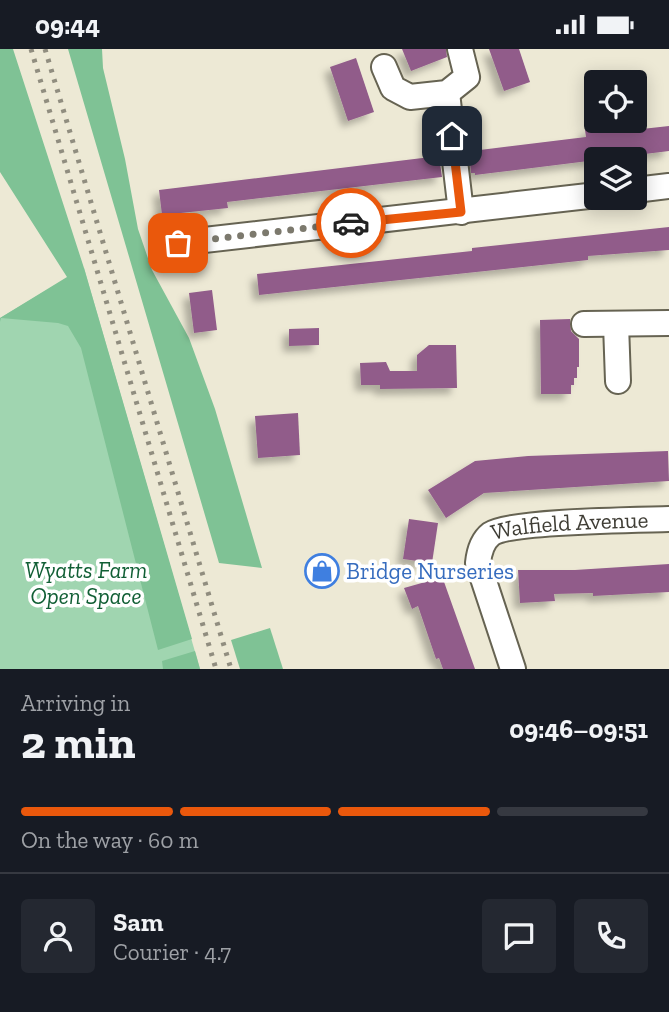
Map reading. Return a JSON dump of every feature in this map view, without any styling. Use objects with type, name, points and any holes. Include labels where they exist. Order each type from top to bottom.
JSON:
[{"type":"street","points":[[384,67],[393,88],[410,97],[447,93],[467,78],[460,49]]},
{"type":"street","points":[[447,93],[461,212]]},
{"type":"street","points":[[647,189],[669,186]]},
{"type":"street","points":[[178,243],[584,197]]},
{"type":"street","points":[[584,324],[669,323]]},
{"type":"street","points":[[616,324],[618,381]]},
{"type":"street","name":"Walfield Avenue","points":[[513,669],[478,563],[479,550],[490,534],[505,528],[546,524],[669,519]]},
{"type":"green space","points":[[0,49],[13,49],[84,268],[192,639],[158,650],[81,348],[68,326],[1,318],[0,322],[0,318],[67,277],[0,172]]},
{"type":"green space","points":[[68,49],[102,49],[103,68],[125,159],[138,229],[152,270],[189,338],[215,409],[262,568],[219,563]]},
{"type":"green space","name":"Wyatts Farm Open Space","points":[[84,268],[200,669],[0,669],[0,318]]},
{"type":"green space","points":[[270,628],[283,669],[240,669],[231,640]]},
{"type":"green space","points":[[195,651],[200,669],[163,669],[162,661]]},
{"type":"building","points":[[402,49],[446,49],[447,57],[411,71]]},
{"type":"building","points":[[489,49],[519,49],[530,82],[504,91]]},
{"type":"building","points":[[356,58],[374,112],[348,121],[330,67]]},
{"type":"building","points":[[669,126],[669,151],[647,154],[647,147],[584,147],[584,162],[475,175],[471,173],[469,152],[472,151],[586,137],[585,133],[647,133],[647,128]]},
{"type":"building","points":[[439,156],[442,177],[227,202],[228,208],[162,215],[159,190]]},
{"type":"building","points":[[669,227],[669,250],[588,256],[588,260],[259,295],[257,274]]},
{"type":"building","points":[[212,290],[217,330],[194,333],[189,293]]},
{"type":"building","points":[[570,319],[571,331],[579,339],[579,367],[574,385],[571,385],[571,394],[541,394],[540,320]]},
{"type":"building","points":[[319,328],[319,345],[289,346],[289,329]]},
{"type":"building","points":[[429,345],[456,345],[457,388],[380,389],[380,385],[361,385],[360,363],[386,362],[390,371],[417,371],[417,355]]},
{"type":"building","points":[[298,413],[300,455],[258,458],[255,416]]},
{"type":"building","points":[[668,451],[669,481],[484,493],[446,518],[428,490],[475,461],[528,456]]},
{"type":"building","points":[[409,519],[438,523],[432,563],[403,559]]},
{"type":"building","points":[[669,564],[669,592],[593,596],[593,593],[554,594],[555,601],[520,603],[518,570],[575,570]]},
{"type":"building","points":[[443,579],[475,669],[443,669],[439,658],[436,659],[418,606],[412,609],[404,588]]},
{"type":"railway","points":[[31,49],[216,669]]},
{"type":"railway","points":[[45,49],[231,669]]},
{"type":"way so far","points":[[178,243],[351,223]]},
{"type":"place","name":"Bridge Nurseries","points":[[322,571]]},
{"type":"route","points":[[351,223],[461,212],[452,136]]}]
